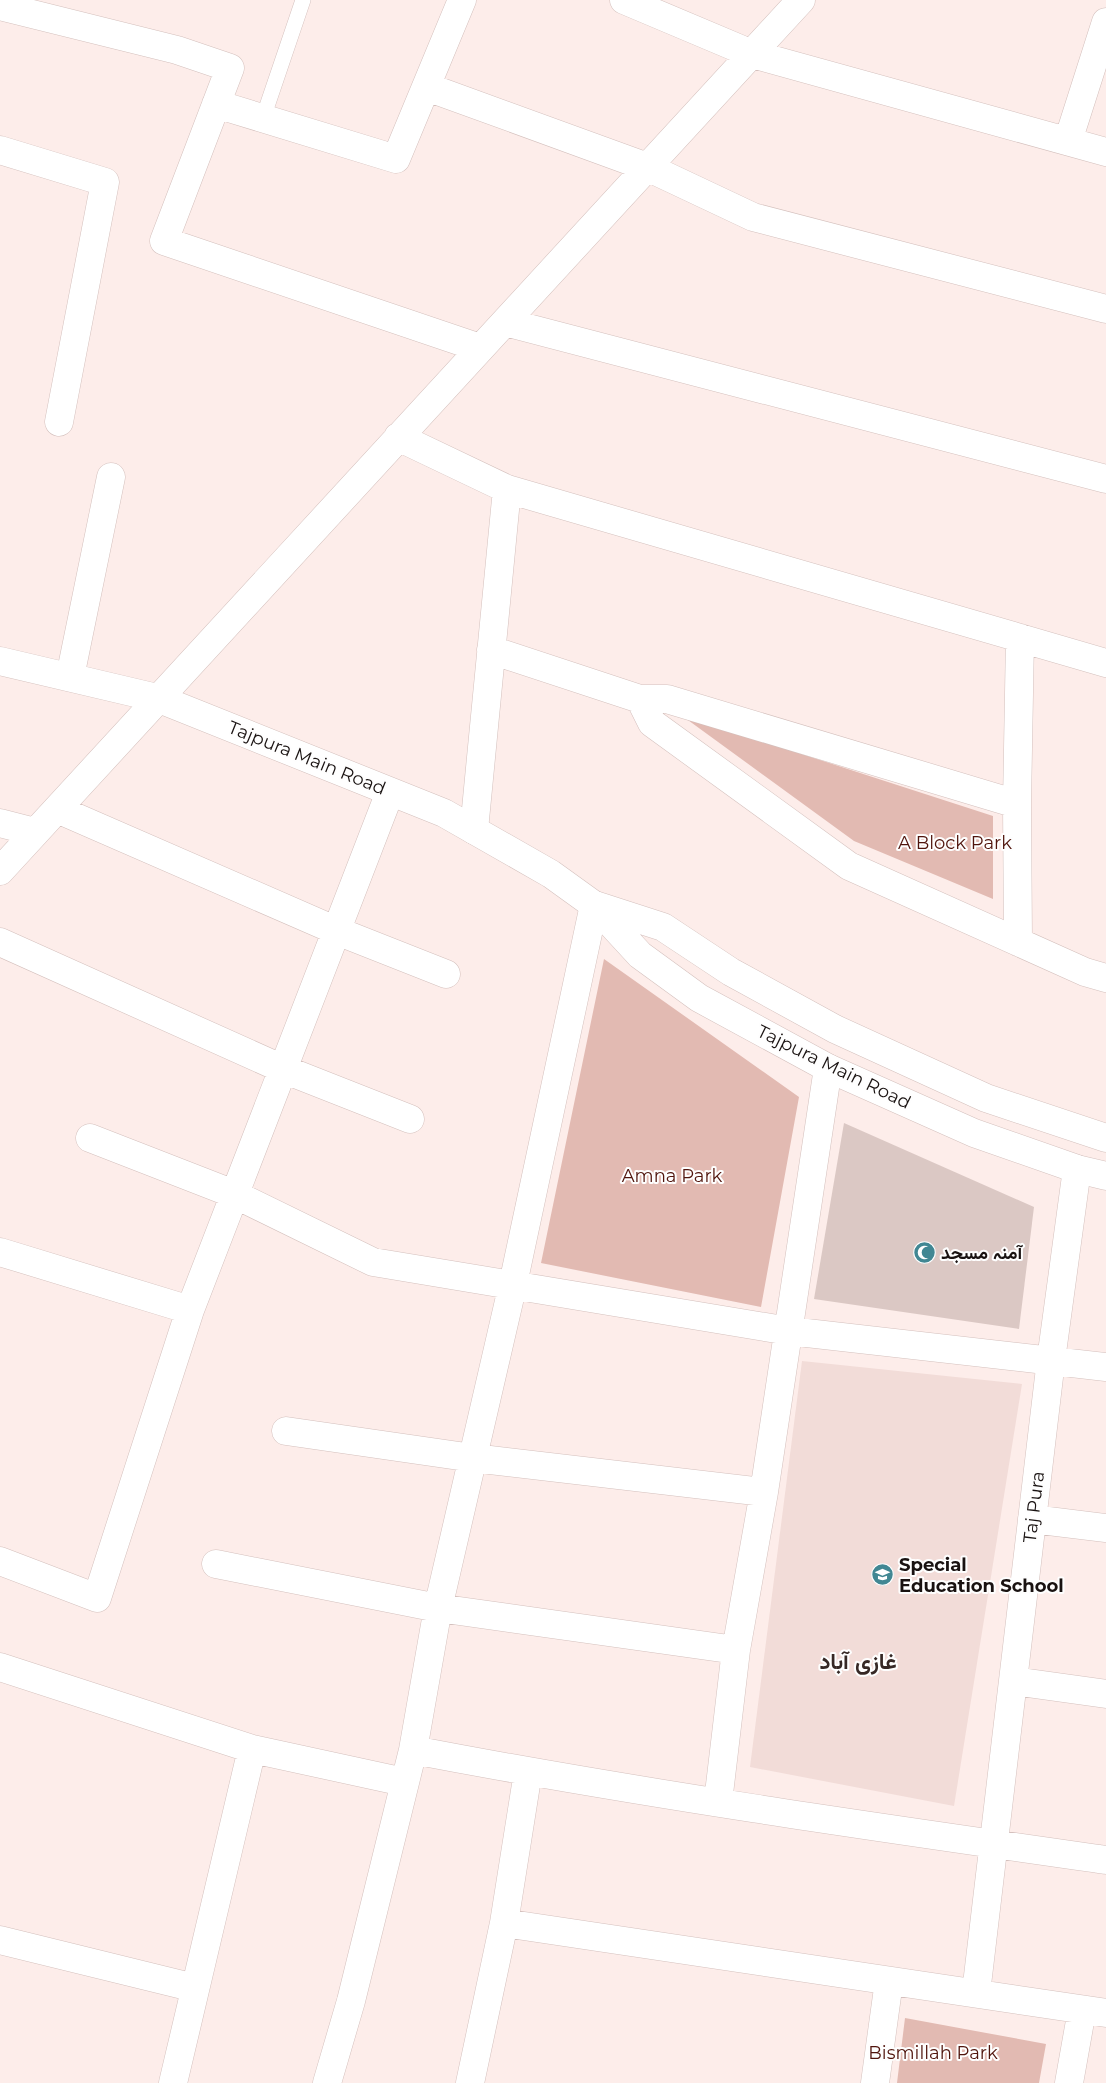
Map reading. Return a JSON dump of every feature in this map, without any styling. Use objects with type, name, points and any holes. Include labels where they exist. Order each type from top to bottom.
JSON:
[{"type":"street","points":[[216,104],[396,159],[462,0]]},
{"type":"street","points":[[624,0],[752,54],[1106,152]]},
{"type":"street","points":[[0,871],[802,0]]},
{"type":"street","points":[[0,6],[177,50],[230,68],[164,241],[480,348]]},
{"type":"street","points":[[1068,141],[1106,22]]},
{"type":"street","points":[[427,87],[647,167],[754,217],[1106,309]]},
{"type":"street","points":[[0,150],[105,182],[59,422]]},
{"type":"street","points":[[505,322],[1106,478]]},
{"type":"street","points":[[398,437],[507,489],[1106,663]]},
{"type":"street","points":[[70,677],[111,477]]},
{"type":"street","points":[[474,830],[507,489]]},
{"type":"street","points":[[1018,942],[1017,804],[1020,638]]},
{"type":"street","points":[[491,650],[640,699],[667,699],[1017,804]]},
{"type":"street","name":"Tajpura Main Road","points":[[0,661],[158,698],[444,813],[551,874],[594,905],[640,955],[699,998],[828,1068],[974,1133],[1077,1169],[1106,1176]]},
{"type":"street","points":[[640,699],[652,723],[849,866],[1084,972],[1106,978]]},
{"type":"street","points":[[0,1561],[97,1598],[190,1310],[390,792]]},
{"type":"street","points":[[57,809],[337,931],[446,974]]},
{"type":"street","points":[[0,823],[35,832]]},
{"type":"street","points":[[327,2083],[351,2001],[404,1782],[414,1750],[438,1608],[513,1284],[594,905]]},
{"type":"street","name":"Tajpura Main Road","points":[[594,905],[663,927],[731,972],[835,1029],[986,1098],[1106,1138]]},
{"type":"street","points":[[0,942],[283,1069],[410,1119]]},
{"type":"street","points":[[718,1802],[736,1650],[764,1492],[828,1068]]},
{"type":"street","points":[[90,1138],[234,1194],[373,1262],[788,1331],[1106,1367]]},
{"type":"street","name":"Taj Pura","points":[[976,1993],[1051,1360],[1077,1169]]},
{"type":"street","points":[[1,1257],[190,1310]]},
{"type":"street","points":[[286,1431],[473,1458],[764,1492]]},
{"type":"street","points":[[1032,1519],[1106,1528]]},
{"type":"street","points":[[216,1564],[438,1608],[736,1650]]},
{"type":"street","points":[[0,1667],[252,1749],[404,1782]]},
{"type":"street","points":[[1013,1681],[1106,1694]]},
{"type":"street","points":[[173,2083],[252,1749]]},
{"type":"street","points":[[414,1750],[528,1772],[1106,1860]]},
{"type":"street","points":[[470,2083],[504,1923],[528,1772]]},
{"type":"street","points":[[504,1923],[1094,2011],[1069,2083]]},
{"type":"street","points":[[0,1940],[195,1988]]},
{"type":"street","points":[[876,2083],[889,1981]]},
{"type":"lane","points":[[263,118],[302,0]]},
{"type":"shaded area","name":"Special Education School","points":[[802,1361],[1022,1384],[954,1806],[750,1767]]},
{"type":"green space","name":"A Block Park","points":[[681,715],[993,816],[993,899],[854,841]]},
{"type":"green space","name":"Amna Park","points":[[604,959],[799,1097],[761,1307],[541,1263]]},
{"type":"green space","name":"Bismillah Park","points":[[905,2018],[1046,2044],[1039,2083],[897,2083]]},
{"type":"building","name":"آمنہ مسجد","points":[[844,1123],[1034,1207],[1019,1329],[814,1299]]},
{"type":"place","name":"آمنہ مسجد","points":[[925,1253]]},
{"type":"place","name":"Special Education School","points":[[883,1575]]},
{"type":"district","name":"غازى آباد","points":[[858,1661]]}]
